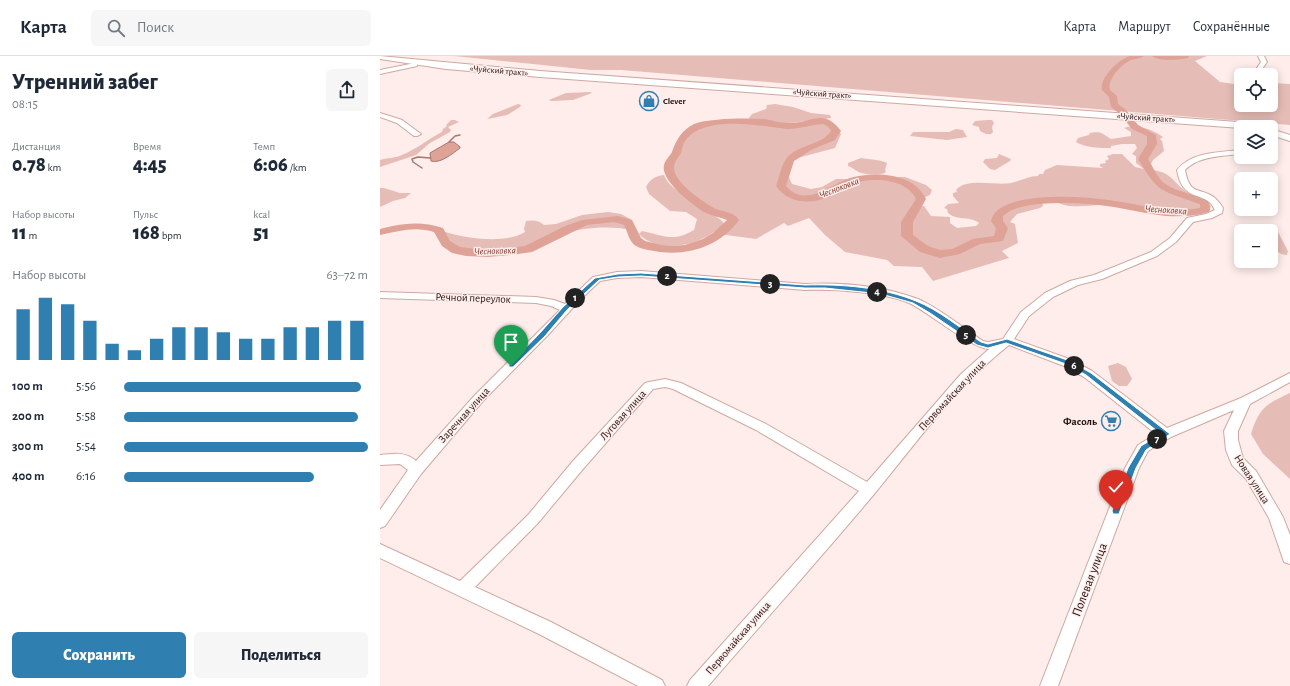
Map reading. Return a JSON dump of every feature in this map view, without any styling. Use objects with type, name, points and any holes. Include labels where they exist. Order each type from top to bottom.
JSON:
[{"type":"highway","name":"«Чуйский тракт»","points":[[380,57],[453,66],[540,74],[1110,116],[1234,127]]},
{"type":"highway","name":"«Чуйский тракт»","points":[[380,60],[536,77],[1110,116]]},
{"type":"highway","name":"«Чуйский тракт»","points":[[1153,120],[1234,125]]},
{"type":"highway","points":[[1278,128],[1290,129]]},
{"type":"highway","points":[[1278,131],[1290,132]]},
{"type":"highway","points":[[1278,134],[1290,138]]},
{"type":"street","points":[[1260,68],[1264,62],[1261,56]]},
{"type":"street","points":[[380,65],[390,67],[382,71]]},
{"type":"street","points":[[382,71],[415,65]]},
{"type":"street","points":[[380,116],[396,120],[417,134]]},
{"type":"street","name":"Первомайская улица","points":[[696,686],[869,490],[932,414],[966,377],[988,356],[1007,341],[1025,314],[1049,295],[1074,283],[1098,277],[1154,254],[1173,240],[1190,220],[1209,216],[1219,211],[1220,208],[1217,203],[1188,190],[1185,186],[1181,170],[1183,166],[1196,160],[1234,153]]},
{"type":"street","name":"Заречная улица","points":[[380,522],[416,470],[479,398],[543,334],[565,308],[597,279],[618,275],[641,274],[805,287],[825,286],[881,292],[915,302],[979,343],[988,346],[1007,341]]},
{"type":"street","name":"Речной переулок","points":[[380,295],[536,300],[554,303],[565,308]]},
{"type":"street","points":[[1007,341],[1068,363],[1088,374],[1166,434]]},
{"type":"street","name":"Полевая улица","points":[[1049,686],[1132,468],[1143,448],[1166,434],[1245,401],[1290,377]]},
{"type":"street","name":"Луговая улица","points":[[461,590],[533,519],[578,464],[649,386],[666,383],[677,386],[761,427],[869,490]]},
{"type":"street","name":"Новая улица","points":[[1245,401],[1231,431],[1233,450],[1237,461],[1251,475],[1276,517],[1290,557]]},
{"type":"street","points":[[380,460],[404,459],[412,464],[416,470]]},
{"type":"street","points":[[380,551],[545,628],[656,686]]},
{"type":"shaded area","points":[[454,56],[1207,56],[1195,61],[1220,82],[1234,84],[1234,112],[1278,112],[1278,83],[1290,84],[1290,125],[1278,124],[1278,120],[1234,120],[621,70],[591,70]]},
{"type":"shaded area","points":[[566,93],[592,93],[573,100],[549,100]]},
{"type":"shaded area","points":[[518,104],[521,105],[520,107],[507,115],[487,119],[493,114]]},
{"type":"shaded area","points":[[775,104],[793,107],[811,113],[830,115],[831,118],[782,124],[751,120],[749,118],[752,114],[766,109],[767,105]]},
{"type":"shaded area","points":[[451,120],[459,122],[448,127],[451,130],[450,132],[430,143],[416,155],[380,167],[380,160],[400,156],[413,150],[442,132]]},
{"type":"shaded area","points":[[817,120],[829,123],[841,134],[835,148],[790,160],[787,173],[792,184],[811,189],[822,187],[836,179],[853,180],[866,178],[880,179],[885,177],[905,177],[926,185],[932,190],[930,195],[921,199],[918,206],[924,206],[931,216],[950,217],[950,223],[957,228],[976,226],[979,223],[956,217],[948,213],[947,209],[944,208],[948,204],[959,203],[953,196],[953,193],[957,192],[956,190],[961,186],[967,184],[1011,183],[1038,176],[1039,174],[1043,174],[1045,170],[1057,165],[1103,168],[1100,164],[1106,163],[1105,161],[1109,159],[1107,156],[1113,154],[1122,154],[1135,167],[1144,169],[1136,163],[1136,156],[1132,154],[1137,148],[1135,144],[1122,144],[1111,146],[1111,148],[1102,148],[1089,147],[1076,142],[1078,138],[1094,132],[1102,133],[1111,139],[1131,136],[1131,132],[1124,128],[1134,126],[1144,128],[1163,137],[1160,139],[1162,141],[1164,151],[1153,160],[1151,164],[1153,170],[1165,173],[1182,189],[1193,196],[1204,200],[1211,206],[1209,211],[1198,215],[1185,216],[1113,206],[1067,206],[1042,199],[1043,206],[1017,214],[1010,222],[1015,224],[1018,243],[1002,251],[1009,258],[933,281],[922,267],[894,266],[887,260],[845,252],[825,235],[809,218],[788,226],[784,223],[756,239],[719,234],[733,220],[732,218],[709,210],[677,186],[669,170],[669,165],[676,153],[680,141],[693,129],[712,123],[764,122],[787,126],[800,126]]},
{"type":"shaded area","points":[[992,120],[994,123],[992,127],[993,132],[991,134],[986,134],[980,131],[979,127],[972,125],[975,121]]},
{"type":"shaded area","points":[[956,129],[963,130],[967,137],[947,140],[910,136],[913,132],[949,132]]},
{"type":"shaded area","points":[[449,142],[454,142],[460,148],[442,160],[435,162],[431,161],[430,153]]},
{"type":"shaded area","points":[[999,154],[1011,159],[1010,161],[995,170],[990,169],[983,162],[985,159],[997,158]]},
{"type":"shaded area","points":[[861,158],[878,160],[887,163],[885,170],[886,172],[880,174],[867,174],[859,172],[848,166],[848,163]]},
{"type":"shaded area","points":[[664,175],[670,184],[703,211],[724,223],[716,231],[706,237],[683,245],[659,245],[648,241],[639,234],[642,231],[662,236],[674,237],[687,234],[694,230],[697,219],[686,212],[670,211],[649,194],[646,187],[649,182],[655,177]]},
{"type":"shaded area","points":[[380,188],[400,193],[411,193],[405,198],[393,201],[380,207]]},
{"type":"shaded area","points":[[608,212],[621,214],[632,220],[632,230],[605,227],[577,230],[555,235],[533,247],[522,250],[477,254],[457,251],[450,248],[444,242],[439,230],[471,238],[506,238],[525,232],[524,229],[526,221],[536,221],[544,225],[556,224],[582,215]]},
{"type":"shaded area","points":[[1278,232],[1288,251],[1287,255],[1278,252]]},
{"type":"shaded area","points":[[1118,363],[1126,367],[1132,379],[1127,386],[1119,386],[1112,381],[1108,366]]},
{"type":"shaded area","points":[[1290,393],[1290,479],[1263,454],[1251,434],[1257,418],[1264,408],[1275,400]]},
{"type":"waterway","name":"Чесноковка","points":[[380,232],[402,227],[424,226],[439,230],[446,244],[457,250],[477,253],[500,253],[528,249],[545,242],[569,228],[586,222],[614,219],[622,220],[628,223],[636,240],[644,245],[662,249],[696,246],[717,236],[726,229],[733,220],[732,218],[709,210],[677,186],[669,170],[669,165],[676,153],[680,141],[693,129],[698,126],[720,122],[764,122],[787,126],[800,126],[821,120],[829,123],[836,131],[832,138],[808,148],[790,160],[781,186],[785,191],[796,197],[809,198],[822,196],[846,183],[861,178],[892,179],[902,182],[911,186],[918,192],[921,199],[907,222],[907,236],[924,249],[940,254],[948,254],[965,248],[977,241],[999,239],[1002,228],[997,221],[998,215],[1005,209],[1022,203],[1049,200],[1075,200],[1102,202],[1154,211],[1180,213],[1205,210],[1205,203],[1171,191],[1156,180],[1143,159],[1152,144],[1151,135],[1135,127],[1123,112],[1114,105],[1113,96],[1106,90],[1105,84],[1118,66],[1129,58],[1140,56]]},
{"type":"waterway","name":"Чесноковка","points":[[1156,56],[1185,56]]},
{"type":"waterway","points":[[449,142],[455,136],[460,135]]},
{"type":"waterway","points":[[422,168],[413,162],[412,159],[418,157],[430,158]]},
{"type":"place","name":"Clever","points":[[649,101]]},
{"type":"place","name":"Фасоль","points":[[1111,421]]},
{"type":"route","points":[[511,366],[543,334],[565,308],[597,279],[618,275],[641,274],[805,287],[825,286],[881,292],[898,296],[915,302],[979,343],[988,346],[1007,341],[1068,363],[1088,374],[1166,434],[1143,448],[1132,468],[1116,511]]}]
